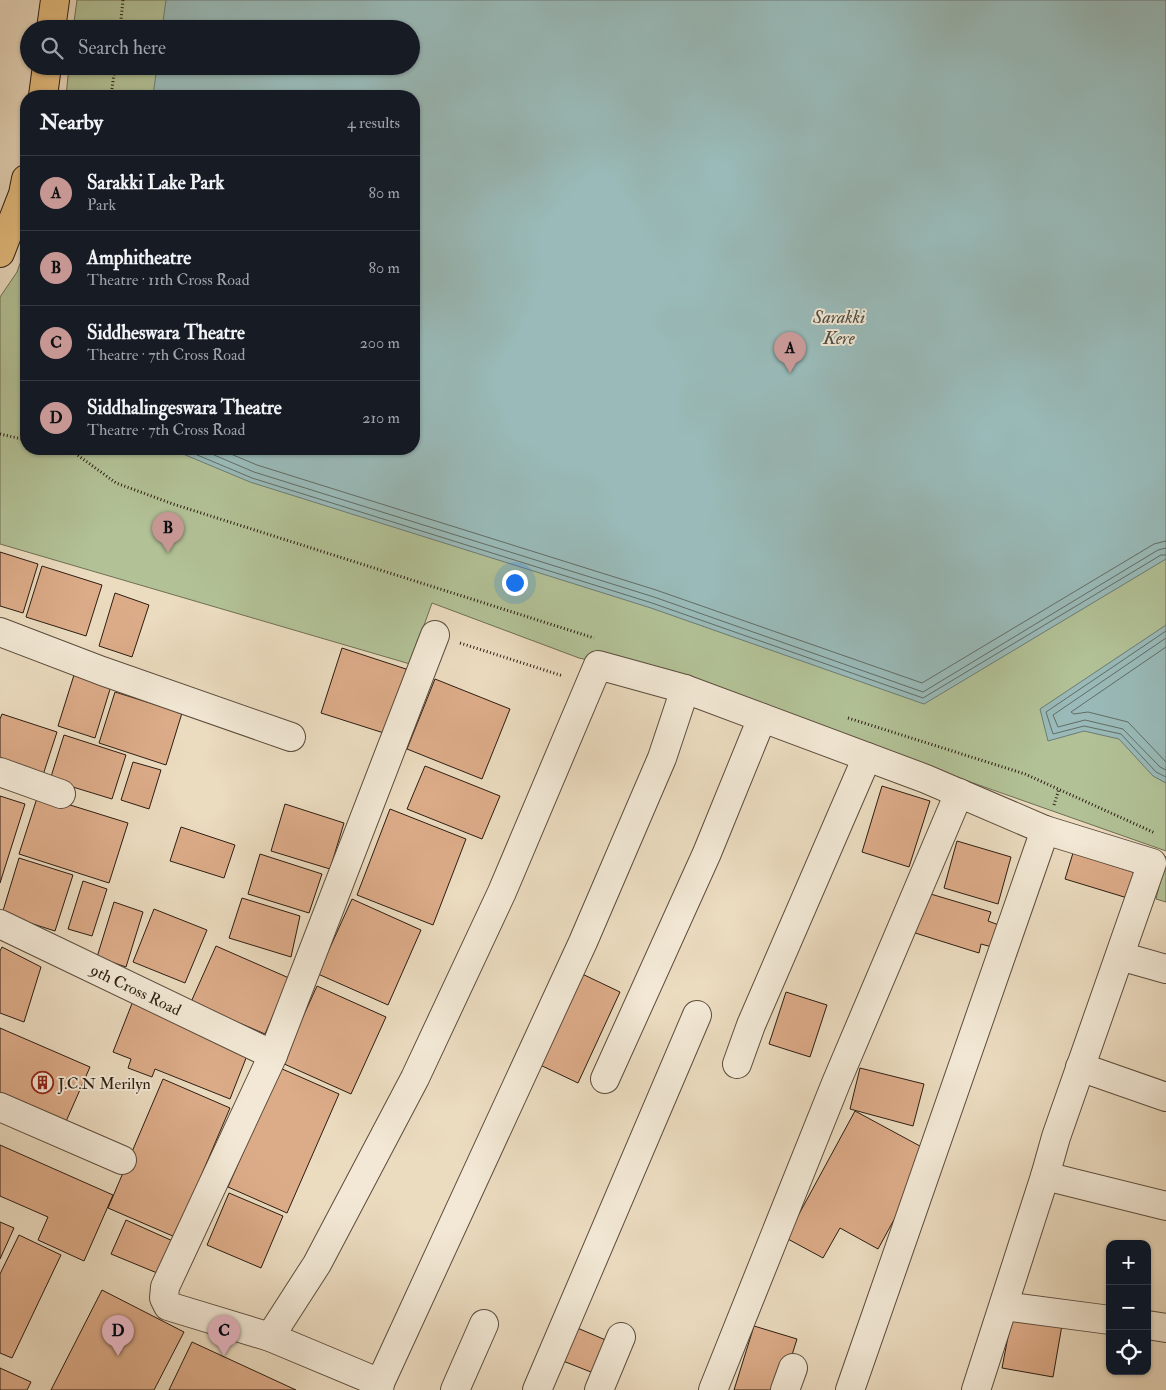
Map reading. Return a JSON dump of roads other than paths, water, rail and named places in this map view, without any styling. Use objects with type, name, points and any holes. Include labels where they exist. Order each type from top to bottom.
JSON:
[{"type":"main road","points":[[52,20],[55,0]]},
{"type":"main road","points":[[44,90],[46,75]]},
{"type":"main road","points":[[0,253],[20,199]]},
{"type":"street","points":[[0,632],[102,671],[291,737]]},
{"type":"street","points":[[435,635],[273,1055],[165,1287],[164,1298],[168,1306],[270,1338],[380,1387],[583,942],[662,758],[685,689]]},
{"type":"street","points":[[270,1338],[317,1264],[415,1078],[502,892],[598,665],[685,689],[926,779],[1045,830],[1152,863],[1056,1138],[976,1390]]},
{"type":"street","points":[[605,1079],[707,854],[762,718]]},
{"type":"street","points":[[737,1064],[751,1025],[867,757]]},
{"type":"street","points":[[0,772],[61,794]]},
{"type":"street","points":[[713,1390],[836,1083],[959,793]]},
{"type":"street","points":[[850,1390],[1045,830]]},
{"type":"street","name":"9th Cross Road","points":[[0,924],[273,1055]]},
{"type":"street","points":[[1120,956],[1166,969]]},
{"type":"street","points":[[537,1390],[697,1016]]},
{"type":"street","points":[[1080,1067],[1166,1097]]},
{"type":"street","points":[[0,1107],[122,1160]]},
{"type":"street","points":[[1045,1176],[1166,1206]]},
{"type":"street","points":[[1004,1306],[1106,1319]]},
{"type":"street","points":[[455,1390],[484,1324]]},
{"type":"street","points":[[1151,1326],[1166,1328]]},
{"type":"street","points":[[599,1390],[621,1337]]},
{"type":"water","name":"Sarakki Kere","points":[[166,0],[1166,0],[1166,559],[924,704],[651,608],[250,482],[185,455],[420,455],[420,90],[154,90],[156,75],[420,75],[420,20],[163,20]]},
{"type":"water","points":[[1166,625],[1166,783],[1153,776],[1119,739],[1084,731],[1048,741],[1040,709]]},
{"type":"place","name":"Sarakki Lake Park","points":[[790,373]]},
{"type":"place","name":"Amphitheatre","points":[[168,553]]},
{"type":"place","name":"J.C.N Merilyn","points":[[42,1083]]},
{"type":"place","name":"Siddhalingeswara Theatre","points":[[118,1356]]},
{"type":"place","name":"Siddheswara Theatre","points":[[224,1356]]}]
